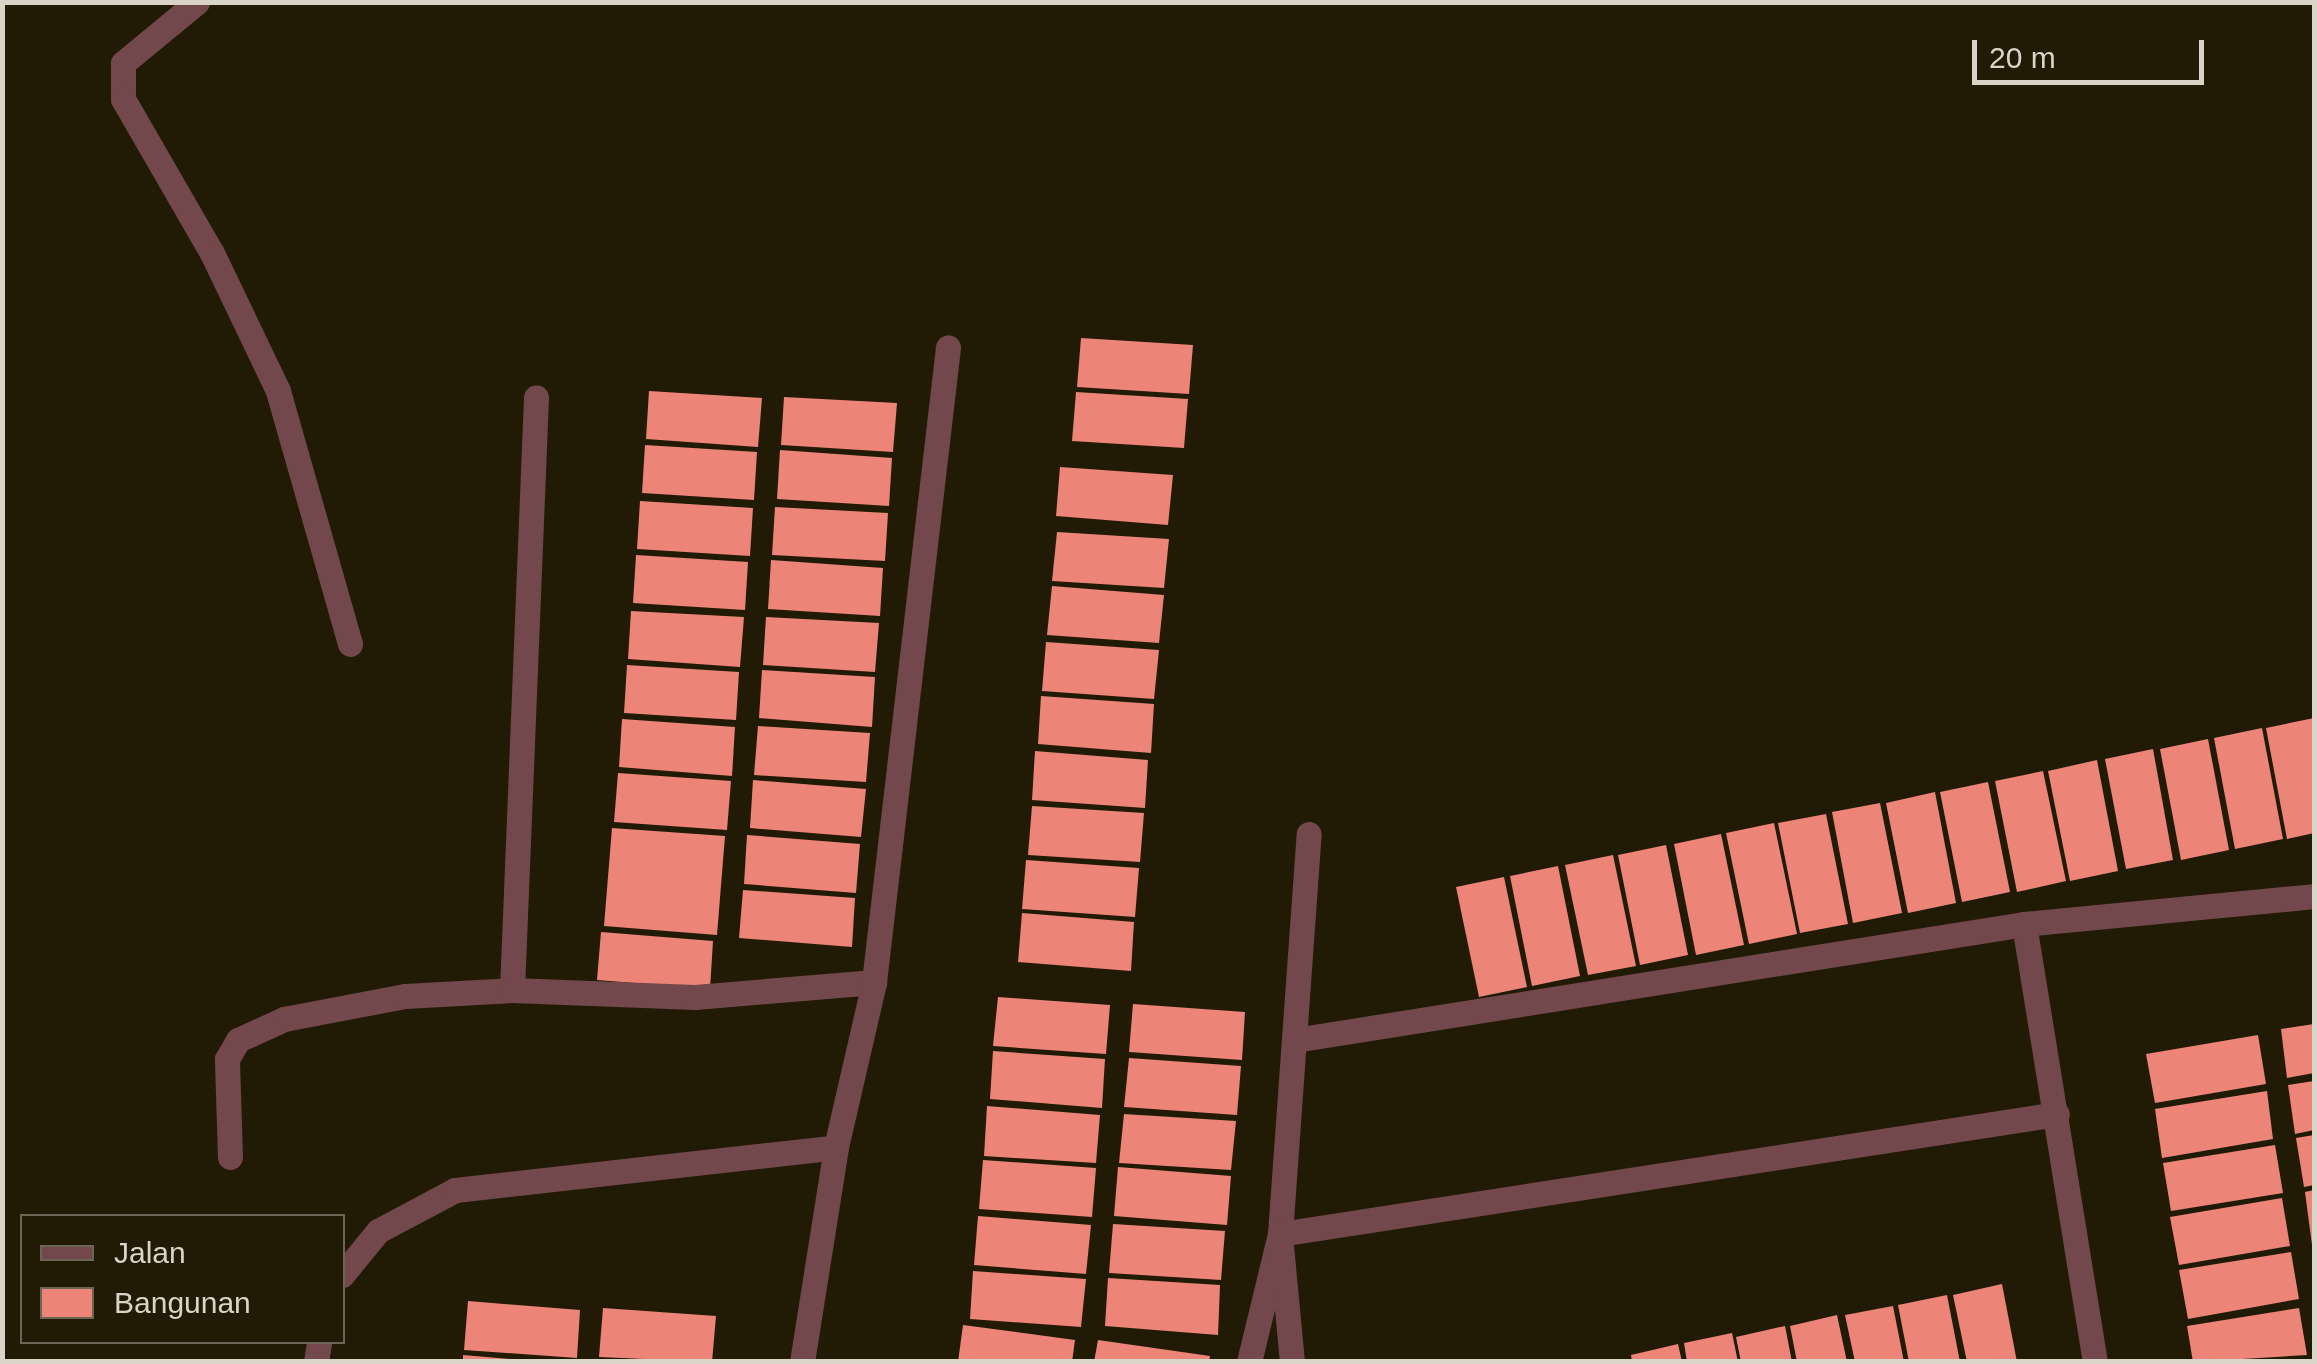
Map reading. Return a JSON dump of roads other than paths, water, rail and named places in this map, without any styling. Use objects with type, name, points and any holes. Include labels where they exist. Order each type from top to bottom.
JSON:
[{"type":"street","points":[[197,2],[123,63],[123,99],[212,253],[278,392],[350,644]]},
{"type":"street","points":[[802,1362],[836,1148],[874,982],[948,347]]},
{"type":"street","points":[[512,990],[536,398]]},
{"type":"street","points":[[1249,1362],[1280,1234],[1308,834]]},
{"type":"street","points":[[1295,1040],[2024,924],[2314,896]]},
{"type":"street","points":[[2024,924],[2095,1362]]},
{"type":"street","points":[[230,1156],[227,1059],[259,1027],[352,1004],[512,990],[696,997],[874,982]]},
{"type":"street","points":[[1280,1234],[2057,1114]]},
{"type":"street","points":[[345,1271],[378,1231],[455,1190],[836,1148]]},
{"type":"street","points":[[1280,1234],[1292,1362]]}]
